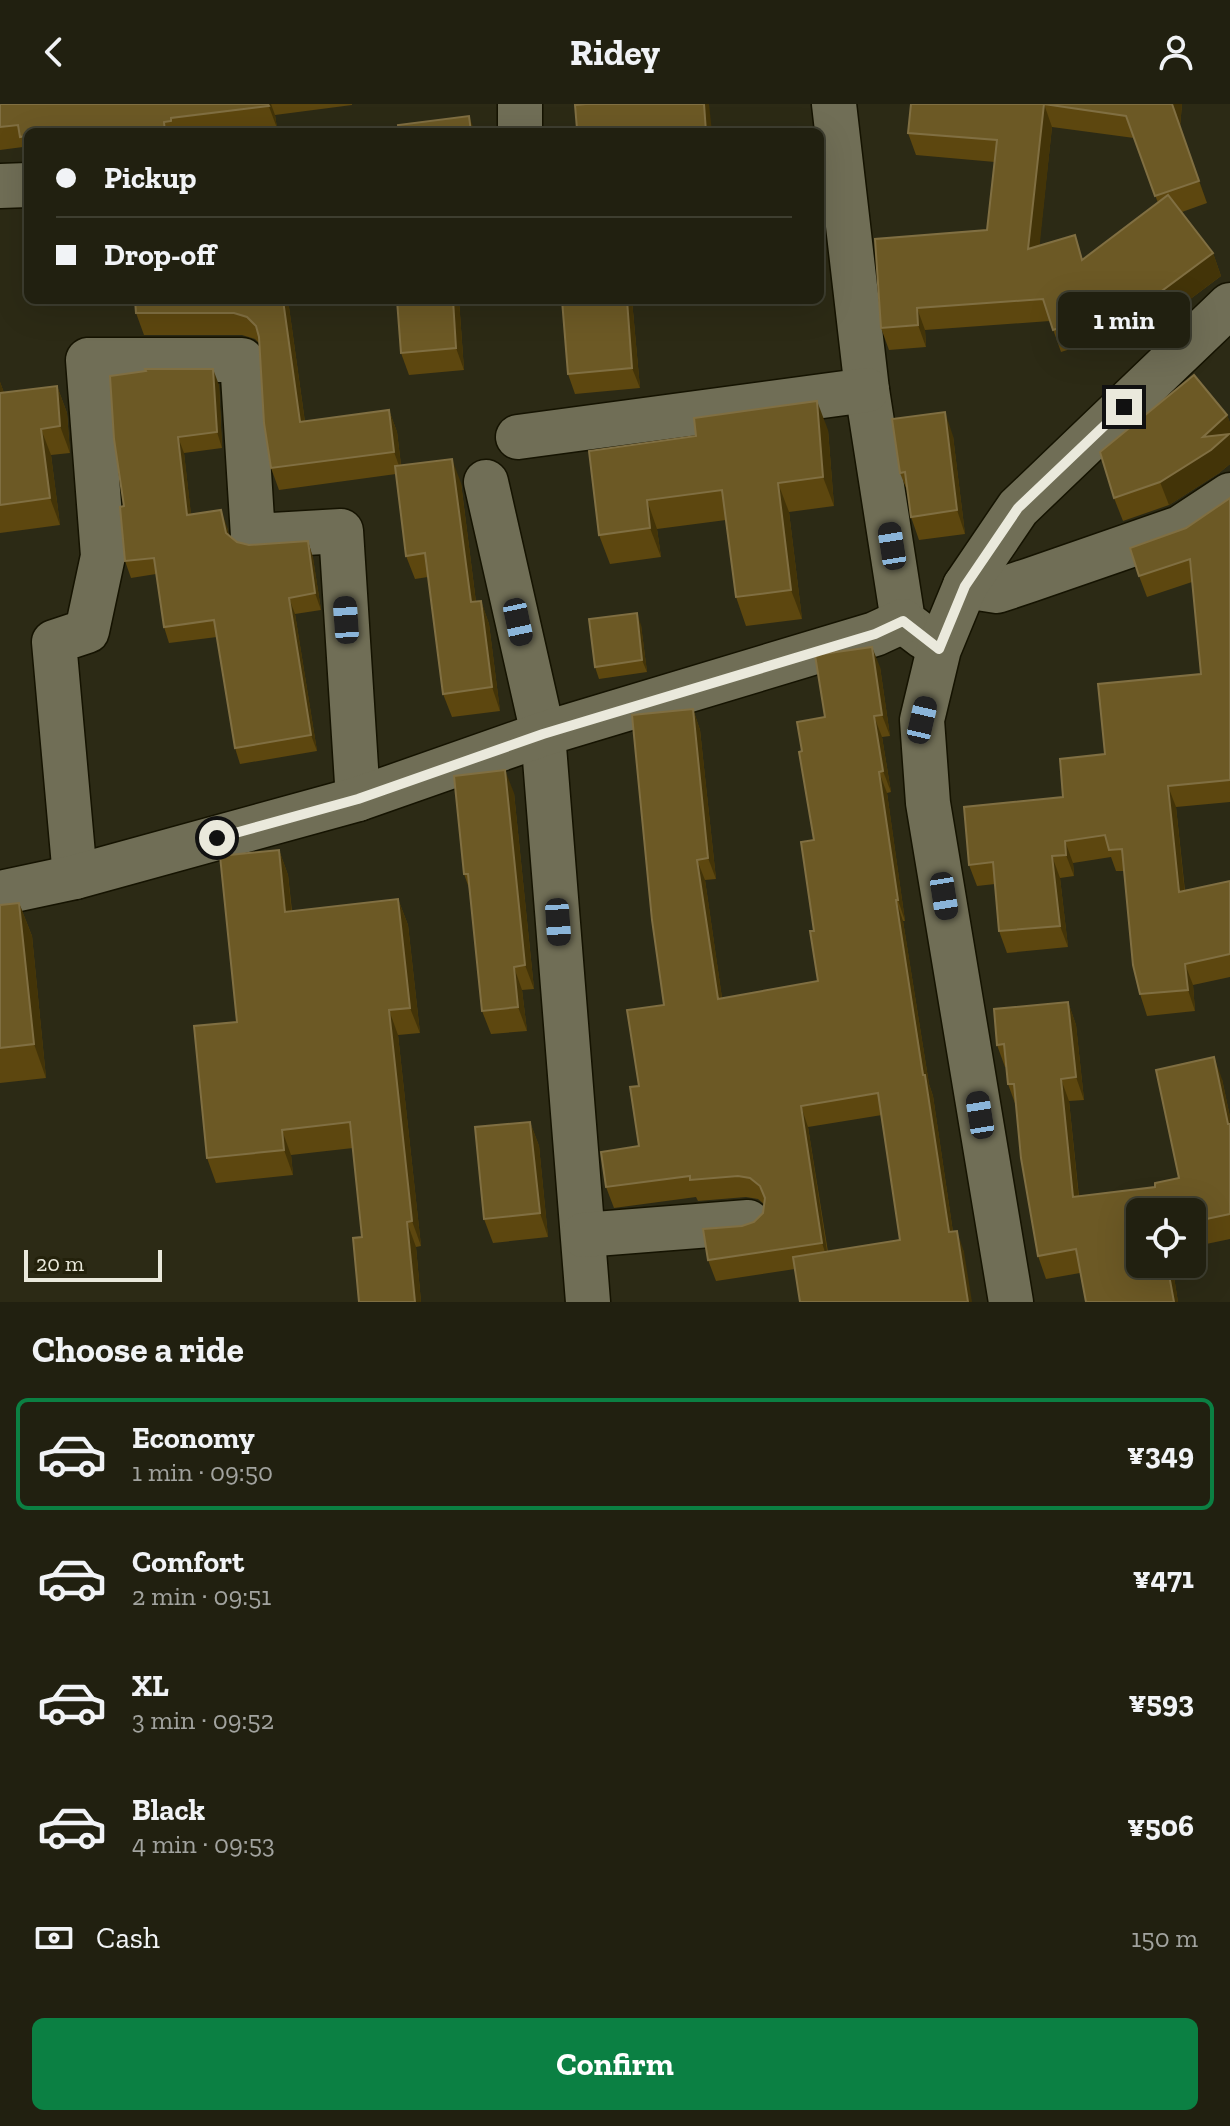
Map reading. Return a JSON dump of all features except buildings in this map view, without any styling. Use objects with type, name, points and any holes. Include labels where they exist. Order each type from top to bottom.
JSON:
[{"type":"street","points":[[520,104],[520,128]]},
{"type":"street","points":[[834,104],[867,390],[903,621],[939,649]]},
{"type":"street","points":[[0,186],[24,185]]},
{"type":"street","points":[[1011,1302],[928,803],[922,720],[939,649],[965,586],[1018,508],[1230,305]]},
{"type":"street","points":[[75,877],[54,642],[87,631],[103,556],[88,360],[242,360],[253,536],[341,531],[358,799]]},
{"type":"street","points":[[518,437],[867,390]]},
{"type":"street","points":[[486,482],[543,734],[588,1302]]},
{"type":"street","points":[[965,586],[997,591],[1060,570],[1180,528],[1230,495]]},
{"type":"street","points":[[0,893],[75,877],[358,799],[543,734],[875,634],[903,621]]},
{"type":"street","points":[[583,1235],[748,1222]]},
{"type":"route","points":[[217,838],[358,799],[543,734],[875,634],[903,621],[939,649],[965,586],[1018,508],[1124,407]]}]
